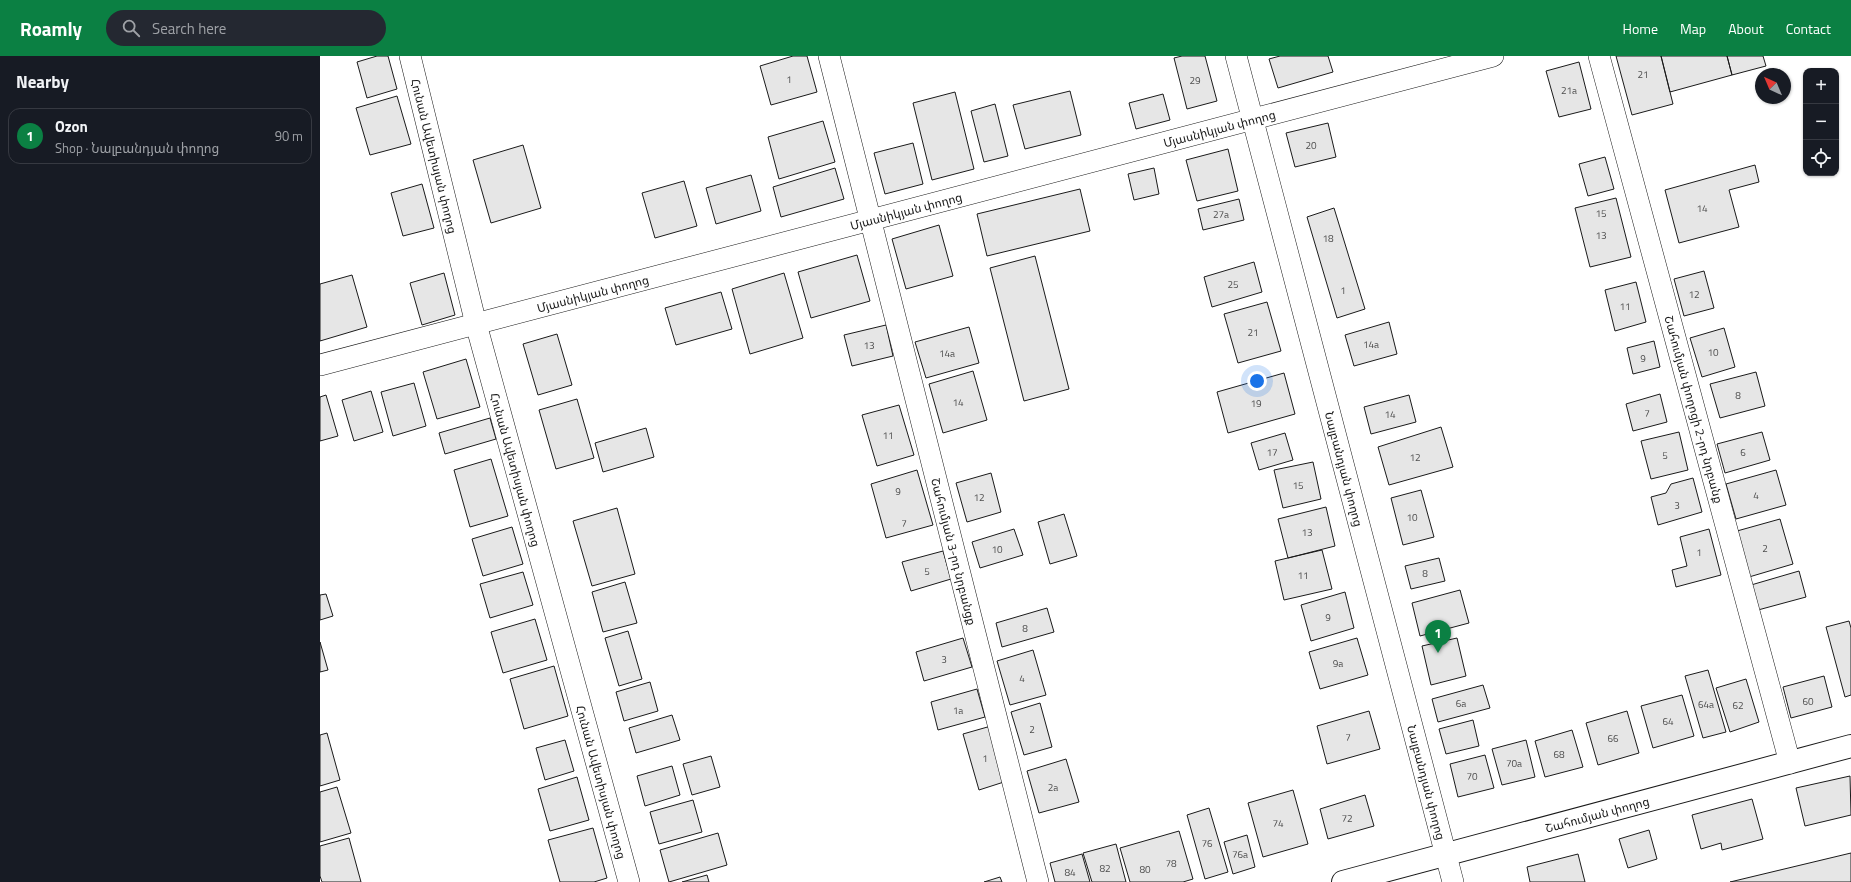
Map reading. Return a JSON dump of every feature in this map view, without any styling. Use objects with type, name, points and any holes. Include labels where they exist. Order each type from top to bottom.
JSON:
[{"type":"street","name":"Հունան Ավետիսյան փողոց","points":[[410,56],[476,324],[630,882]]},
{"type":"street","name":"Շահումյան 3-րդ նրբանցք","points":[[829,56],[1038,882]]},
{"type":"street","name":"Նալբանդյան փողոց","points":[[1236,56],[1453,882]]},
{"type":"street","name":"Մյասնիկյան փողոց","points":[[320,365],[1493,56]]},
{"type":"street","name":"Շահումյան փողոցի 2-րդ նրբանք","points":[[1598,56],[1790,763]]},
{"type":"street","name":"Շահումյան փողոց","points":[[1343,882],[1851,746]]},
{"type":"building","points":[[377,56],[388,56],[397,89],[367,98],[357,62]]},
{"type":"building","points":[[793,56],[807,56],[817,92],[771,105],[760,66]]},
{"type":"building","points":[[1182,56],[1205,56],[1217,101],[1187,109],[1174,58]]},
{"type":"building","points":[[1280,56],[1328,56],[1333,72],[1278,88],[1269,59]]},
{"type":"building","points":[[1616,56],[1661,56],[1673,104],[1632,115]]},
{"type":"building","points":[[1661,56],[1727,56],[1732,75],[1670,92]]},
{"type":"building","points":[[1727,56],[1763,56],[1766,66],[1732,75]]},
{"type":"building","points":[[1579,62],[1591,109],[1559,117],[1546,71]]},
{"type":"building","points":[[1070,91],[1081,135],[1025,149],[1013,105]]},
{"type":"building","points":[[955,92],[974,169],[932,180],[913,103]]},
{"type":"building","points":[[1163,94],[1170,120],[1136,129],[1129,103]]},
{"type":"building","points":[[397,96],[411,144],[370,155],[356,108]]},
{"type":"building","points":[[995,104],[1008,156],[984,162],[971,111]]},
{"type":"building","points":[[823,121],[835,162],[779,179],[768,137]]},
{"type":"building","points":[[1328,123],[1336,157],[1295,167],[1286,133]]},
{"type":"building","points":[[913,143],[923,184],[885,194],[874,153]]},
{"type":"building","points":[[523,145],[541,208],[491,223],[473,160]]},
{"type":"building","points":[[1228,149],[1238,191],[1197,201],[1186,160]]},
{"type":"building","points":[[1605,157],[1614,189],[1588,196],[1579,164]]},
{"type":"building","points":[[1755,165],[1759,182],[1729,190],[1739,227],[1679,243],[1665,190]]},
{"type":"building","points":[[835,168],[844,199],[781,217],[773,187]]},
{"type":"building","points":[[1154,168],[1159,194],[1134,200],[1128,174]]},
{"type":"building","points":[[751,175],[761,211],[716,224],[706,188]]},
{"type":"building","points":[[684,181],[697,226],[655,238],[642,193]]},
{"type":"building","points":[[422,184],[434,228],[403,236],[391,193]]},
{"type":"building","points":[[1080,189],[1090,231],[987,256],[977,214]]},
{"type":"building","points":[[1616,198],[1631,257],[1590,267],[1575,208]]},
{"type":"building","points":[[1239,199],[1244,220],[1203,230],[1198,209]]},
{"type":"building","points":[[1334,208],[1365,309],[1337,318],[1307,217]]},
{"type":"building","points":[[939,225],[953,276],[906,289],[892,239]]},
{"type":"building","points":[[857,255],[870,301],[811,318],[798,272]]},
{"type":"building","points":[[1035,256],[1069,389],[1024,401],[990,268]]},
{"type":"building","points":[[1254,262],[1262,292],[1212,307],[1204,277]]},
{"type":"building","points":[[1704,271],[1714,308],[1684,316],[1674,279]]},
{"type":"building","points":[[444,273],[455,315],[422,325],[410,283]]},
{"type":"building","points":[[784,273],[803,338],[750,354],[732,289]]},
{"type":"building","points":[[352,275],[367,327],[320,341],[320,284]]},
{"type":"building","points":[[1636,282],[1646,322],[1615,331],[1605,290]]},
{"type":"building","points":[[721,292],[732,329],[676,345],[665,308]]},
{"type":"building","points":[[1267,302],[1281,351],[1238,363],[1224,314]]},
{"type":"building","points":[[1389,322],[1397,354],[1354,366],[1345,335]]},
{"type":"building","points":[[886,325],[893,356],[852,366],[844,335]]},
{"type":"building","points":[[969,327],[979,363],[926,378],[915,342]]},
{"type":"building","points":[[1724,328],[1735,367],[1702,377],[1690,338]]},
{"type":"building","points":[[557,334],[572,385],[538,395],[523,344]]},
{"type":"building","points":[[1654,341],[1660,367],[1633,374],[1627,348]]},
{"type":"building","points":[[466,359],[480,407],[437,419],[423,372]]},
{"type":"building","points":[[973,371],[987,420],[943,433],[929,384]]},
{"type":"building","points":[[1756,372],[1765,406],[1720,418],[1710,384]]},
{"type":"building","points":[[1284,373],[1295,414],[1228,433],[1217,392]]},
{"type":"building","points":[[414,383],[426,426],[393,436],[381,392]]},
{"type":"building","points":[[371,391],[383,432],[354,441],[342,400]]},
{"type":"building","points":[[1660,394],[1667,422],[1633,431],[1626,404]]},
{"type":"building","points":[[326,395],[338,436],[320,441],[320,397]]},
{"type":"building","points":[[1409,395],[1416,422],[1371,434],[1364,407]]},
{"type":"building","points":[[577,399],[594,458],[556,469],[539,410]]},
{"type":"building","points":[[899,405],[914,455],[877,466],[862,415]]},
{"type":"building","points":[[490,418],[496,439],[445,454],[439,433]]},
{"type":"building","points":[[1441,427],[1453,467],[1389,485],[1378,447]]},
{"type":"building","points":[[646,428],[654,457],[603,472],[595,443]]},
{"type":"building","points":[[1679,432],[1688,470],[1651,479],[1641,441]]},
{"type":"building","points":[[1762,432],[1770,460],[1725,473],[1717,444]]},
{"type":"building","points":[[1285,433],[1293,460],[1259,470],[1251,443]]},
{"type":"building","points":[[491,459],[508,516],[470,527],[454,470]]},
{"type":"building","points":[[1313,462],[1321,499],[1283,508],[1274,470]]},
{"type":"building","points":[[917,470],[933,525],[886,538],[871,484]]},
{"type":"building","points":[[1776,470],[1786,505],[1736,519],[1726,484]]},
{"type":"building","points":[[991,473],[1001,512],[967,522],[956,483]]},
{"type":"building","points":[[1693,478],[1702,512],[1658,525],[1651,497],[1666,493],[1671,484]]},
{"type":"building","points":[[1421,490],[1434,537],[1403,545],[1391,498]]},
{"type":"building","points":[[1326,507],[1335,546],[1288,558],[1278,519]]},
{"type":"building","points":[[617,508],[635,574],[592,586],[573,521]]},
{"type":"building","points":[[1064,514],[1077,556],[1050,564],[1038,522]]},
{"type":"building","points":[[1780,519],[1793,564],[1749,577],[1737,531]]},
{"type":"building","points":[[512,527],[523,564],[483,576],[472,539]]},
{"type":"building","points":[[1014,529],[1023,555],[980,568],[972,542]]},
{"type":"building","points":[[1709,529],[1721,575],[1676,587],[1672,570],[1687,566],[1680,537]]},
{"type":"building","points":[[1322,550],[1332,589],[1284,600],[1275,561]]},
{"type":"building","points":[[943,551],[951,579],[911,591],[902,562]]},
{"type":"building","points":[[1439,558],[1445,581],[1411,589],[1405,566]]},
{"type":"building","points":[[1799,571],[1806,597],[1758,610],[1751,585]]},
{"type":"building","points":[[523,572],[533,605],[490,618],[480,584]]},
{"type":"building","points":[[625,582],[637,623],[603,632],[592,592]]},
{"type":"building","points":[[1460,590],[1469,623],[1420,636],[1412,603]]},
{"type":"building","points":[[1345,592],[1354,628],[1311,641],[1301,605]]},
{"type":"building","points":[[326,594],[333,616],[320,620],[320,595]]},
{"type":"building","points":[[1047,608],[1054,632],[1002,647],[996,623]]},
{"type":"building","points":[[535,619],[547,660],[503,673],[491,632]]},
{"type":"building","points":[[1849,621],[1851,628],[1851,695],[1845,697],[1826,627]]},
{"type":"building","points":[[628,631],[642,679],[619,686],[605,638]]},
{"type":"building","points":[[963,638],[972,667],[924,681],[916,652]]},
{"type":"building","points":[[1357,638],[1368,675],[1320,689],[1309,652]]},
{"type":"building","points":[[1457,638],[1466,676],[1431,685],[1422,646]]},
{"type":"building","points":[[320,642],[328,670],[320,672]]},
{"type":"building","points":[[1033,650],[1046,695],[1010,705],[997,661]]},
{"type":"building","points":[[554,666],[568,716],[524,729],[510,679]]},
{"type":"building","points":[[1708,670],[1726,732],[1703,738],[1685,676]]},
{"type":"building","points":[[1824,676],[1832,707],[1791,718],[1783,687]]},
{"type":"building","points":[[1746,679],[1759,722],[1730,732],[1716,688]]},
{"type":"building","points":[[650,682],[658,711],[624,721],[616,692]]},
{"type":"building","points":[[1483,685],[1490,708],[1438,722],[1432,699]]},
{"type":"building","points":[[977,689],[985,717],[938,730],[931,702]]},
{"type":"building","points":[[1682,695],[1694,736],[1653,748],[1641,706]]},
{"type":"building","points":[[1040,703],[1052,747],[1024,755],[1011,712]]},
{"type":"building","points":[[1369,711],[1380,749],[1327,764],[1317,726]]},
{"type":"building","points":[[1627,711],[1639,753],[1598,765],[1586,723]]},
{"type":"building","points":[[672,715],[680,740],[636,753],[629,728]]},
{"type":"building","points":[[1473,720],[1479,746],[1446,754],[1439,729]]},
{"type":"building","points":[[991,726],[1007,781],[979,790],[963,734]]},
{"type":"building","points":[[1572,730],[1583,767],[1545,777],[1535,741]]},
{"type":"building","points":[[327,733],[340,780],[320,786],[320,735]]},
{"type":"building","points":[[565,740],[574,771],[545,780],[536,748]]},
{"type":"building","points":[[1526,740],[1535,777],[1502,785],[1492,749]]},
{"type":"building","points":[[1485,755],[1494,788],[1458,797],[1450,764]]},
{"type":"building","points":[[711,756],[720,787],[692,795],[683,764]]},
{"type":"building","points":[[1066,759],[1079,802],[1039,813],[1027,771]]},
{"type":"building","points":[[672,766],[680,795],[645,806],[637,776]]},
{"type":"building","points":[[1850,776],[1851,815],[1805,826],[1796,788]]},
{"type":"building","points":[[577,777],[589,820],[550,831],[538,789]]},
{"type":"building","points":[[337,787],[351,833],[320,842],[320,792]]},
{"type":"building","points":[[1293,790],[1308,844],[1263,857],[1248,803]]},
{"type":"building","points":[[1365,795],[1374,826],[1328,839],[1320,809]]},
{"type":"building","points":[[1752,799],[1763,839],[1722,850],[1721,843],[1701,849],[1692,815]]},
{"type":"building","points":[[693,800],[702,832],[659,844],[650,812]]},
{"type":"building","points":[[1209,808],[1228,872],[1205,879],[1187,815]]},
{"type":"building","points":[[593,828],[607,878],[594,882],[560,882],[548,840]]},
{"type":"building","points":[[1649,830],[1657,859],[1628,868],[1619,839]]},
{"type":"building","points":[[1179,831],[1193,879],[1183,882],[1130,882],[1120,848]]},
{"type":"building","points":[[718,833],[727,865],[669,882],[660,850]]},
{"type":"building","points":[[1247,835],[1255,867],[1233,874],[1224,842]]},
{"type":"building","points":[[349,838],[361,882],[322,882],[320,876],[320,846]]},
{"type":"building","points":[[1116,844],[1126,882],[1092,882],[1083,853]]},
{"type":"building","points":[[1851,853],[1851,882],[1730,882]]},
{"type":"building","points":[[1082,854],[1090,882],[1055,882],[1050,863]]},
{"type":"building","points":[[1578,854],[1585,882],[1530,882],[1527,867]]},
{"type":"building","points":[[707,875],[709,882],[682,882]]},
{"type":"building","points":[[1000,877],[1002,882],[984,882]]},
{"type":"place","name":"Ozon","points":[[1438,653]]}]
